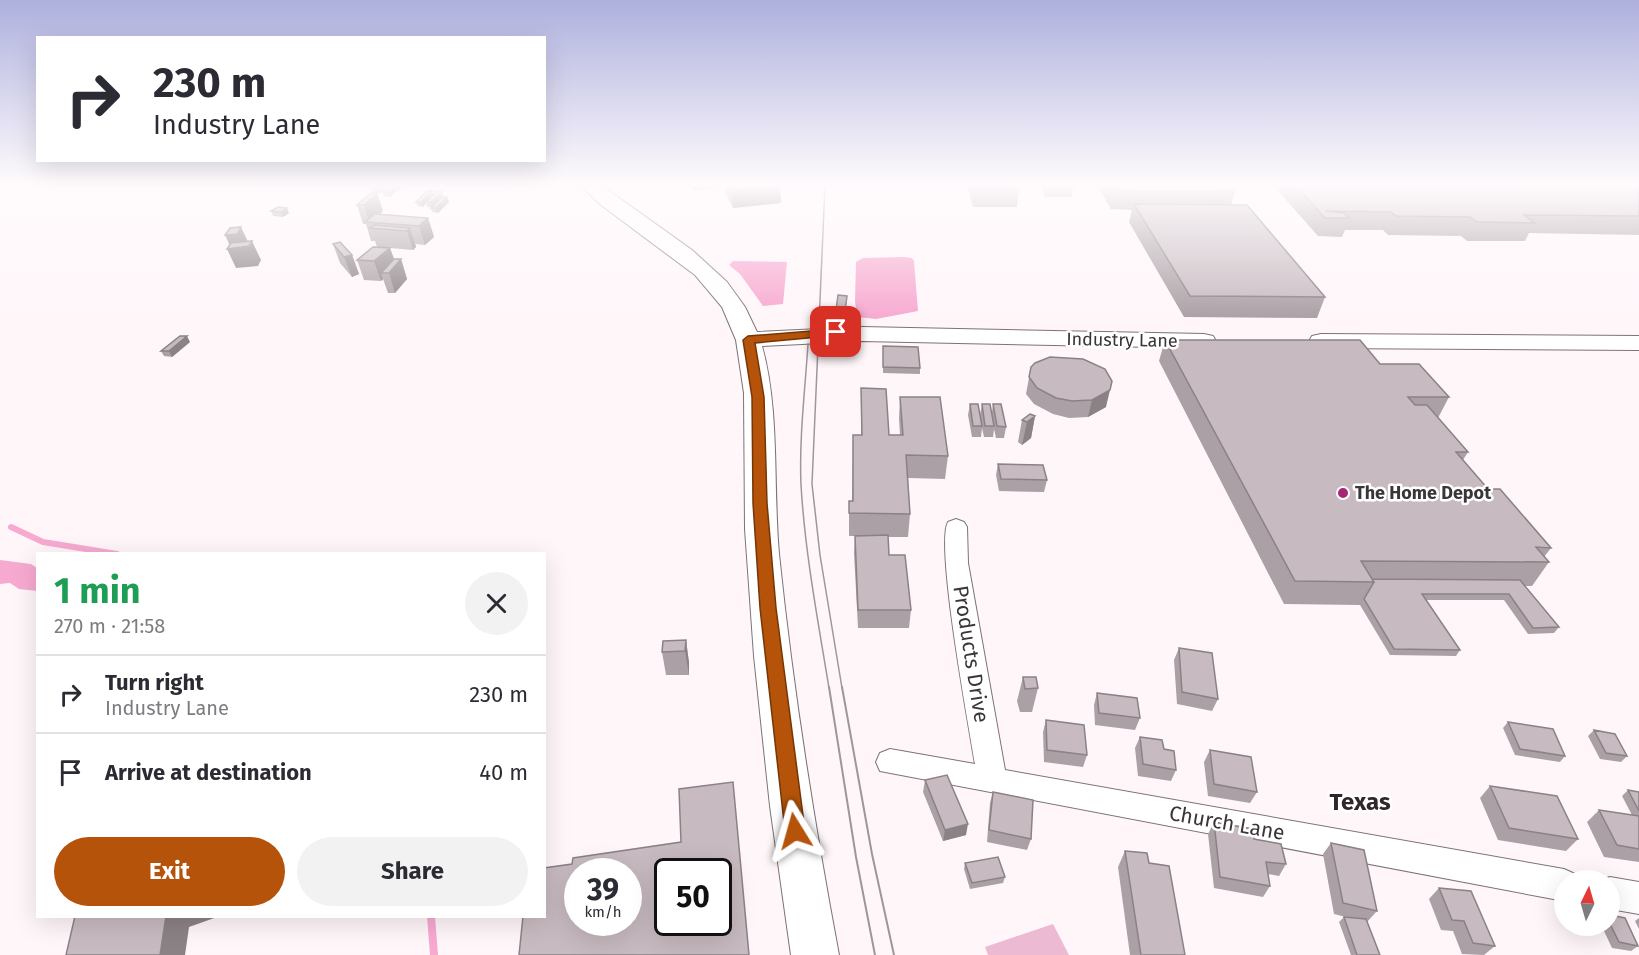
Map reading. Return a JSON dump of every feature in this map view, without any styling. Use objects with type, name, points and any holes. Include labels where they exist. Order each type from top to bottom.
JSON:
[{"type":"main road","points":[[650,230],[678,248],[699,266],[731,304],[748,340],[757,381],[760,503],[768,608],[799,862],[814,955]]},
{"type":"main road","name":"Industry Lane","points":[[748,340],[808,333],[860,332],[996,338],[1230,341]]},
{"type":"main road","points":[[1302,341],[1639,343]]},
{"type":"street","name":"Products Drive","points":[[956,527],[956,563],[992,780]]},
{"type":"street","name":"Church Lane","points":[[890,762],[1554,883]]},
{"type":"street","points":[[1620,895],[1639,898]]},
{"type":"shaded area","points":[[863,258],[912,258],[914,261],[918,311],[876,319],[857,317],[856,262]]},
{"type":"shaded area","points":[[733,261],[787,262],[783,304],[763,306],[740,274],[729,265]]},
{"type":"shaded area","points":[[0,560],[31,564],[36,567],[36,591],[19,589],[10,583],[0,584]]},
{"type":"shaded area","points":[[1053,924],[1069,955],[988,955],[985,947]]},
{"type":"building","points":[[229,230],[240,230],[237,234],[225,235]]},
{"type":"building","points":[[1150,230],[1268,230],[1325,297],[1190,296]]},
{"type":"building","points":[[252,241],[249,246],[227,249],[231,243]]},
{"type":"building","points":[[340,242],[352,255],[344,257],[333,244]]},
{"type":"building","points":[[373,247],[390,248],[374,261],[357,260]]},
{"type":"building","points":[[394,259],[401,259],[389,273],[381,273]]},
{"type":"building","points":[[838,295],[847,296],[845,311],[836,310]]},
{"type":"building","points":[[180,336],[187,336],[169,351],[161,351]]},
{"type":"building","name":"The Home Depot","points":[[1165,340],[1360,340],[1380,364],[1419,364],[1449,397],[1408,397],[1415,405],[1427,405],[1468,452],[1456,452],[1488,489],[1500,489],[1551,548],[1536,547],[1549,562],[1361,561],[1374,582],[1295,581]]},
{"type":"building","points":[[883,346],[918,347],[920,368],[883,367]]},
{"type":"building","points":[[1050,357],[1083,359],[1105,369],[1112,381],[1110,390],[1092,400],[1072,401],[1056,398],[1037,388],[1029,377],[1031,367]]},
{"type":"building","points":[[861,388],[886,389],[889,435],[903,435],[900,397],[940,397],[948,456],[906,455],[910,514],[849,513],[849,501],[853,501],[853,435],[862,435]]},
{"type":"building","points":[[970,404],[978,404],[982,426],[973,426]]},
{"type":"building","points":[[982,404],[990,404],[994,426],[985,426]]},
{"type":"building","points":[[993,404],[1001,404],[1006,427],[997,426]]},
{"type":"building","points":[[1030,414],[1035,416],[1027,422],[1022,420]]},
{"type":"building","points":[[998,464],[1043,465],[1047,480],[1001,479]]},
{"type":"building","points":[[888,535],[889,555],[905,555],[911,610],[858,610],[855,536]]},
{"type":"building","points":[[1372,579],[1520,580],[1559,627],[1533,628],[1509,594],[1422,594],[1460,650],[1394,649],[1364,599],[1374,582]]},
{"type":"building","points":[[686,640],[685,651],[662,652],[663,641]]},
{"type":"building","points":[[1179,648],[1212,653],[1218,699],[1182,692]]},
{"type":"building","points":[[1023,677],[1036,677],[1038,688],[1025,689]]},
{"type":"building","points":[[1097,693],[1137,698],[1140,718],[1099,713]]},
{"type":"building","points":[[1046,720],[1084,725],[1087,755],[1047,750]]},
{"type":"building","points":[[1508,722],[1553,729],[1565,756],[1520,749]]},
{"type":"building","points":[[1594,730],[1615,734],[1627,756],[1606,753]]},
{"type":"building","points":[[1140,737],[1162,740],[1164,749],[1174,751],[1176,770],[1143,764]]},
{"type":"building","points":[[1210,750],[1251,757],[1257,792],[1214,784]]},
{"type":"building","points":[[947,775],[968,824],[945,830],[925,780]]},
{"type":"building","points":[[733,782],[749,955],[519,955],[523,918],[546,918],[546,868],[564,865],[564,936],[642,936],[642,858],[573,858],[681,842],[679,789]]},
{"type":"building","points":[[1490,786],[1557,796],[1578,839],[1509,828]]},
{"type":"building","points":[[1628,790],[1639,792],[1639,811]]},
{"type":"building","points":[[993,792],[1033,800],[1031,839],[989,830]]},
{"type":"building","points":[[1599,810],[1639,816],[1639,849],[1617,845]]},
{"type":"building","points":[[1214,822],[1253,829],[1254,839],[1281,844],[1286,864],[1266,862],[1270,886],[1220,877]]},
{"type":"building","points":[[1331,843],[1364,850],[1377,911],[1343,903]]},
{"type":"building","points":[[1125,851],[1147,853],[1149,863],[1169,866],[1185,955],[1141,955]]},
{"type":"building","points":[[998,857],[1005,877],[972,883],[965,863]]},
{"type":"building","points":[[1439,888],[1471,891],[1495,946],[1473,943],[1464,921],[1452,920]]},
{"type":"building","points":[[1344,917],[1366,919],[1380,955],[1357,955]]},
{"type":"building","points":[[1620,917],[1625,918],[1638,946],[1619,942],[1616,936],[1620,936]]},
{"type":"building","points":[[75,918],[166,918],[160,955],[66,955]]},
{"type":"waterway","points":[[11,527],[43,542],[105,552]]},
{"type":"waterway","points":[[431,918],[434,955]]},
{"type":"tram line","points":[[823,230],[812,484],[820,555],[842,688]]},
{"type":"tram line","points":[[808,344],[801,485],[816,612],[829,688]]},
{"type":"tram line","points":[[829,687],[856,857],[875,955]]},
{"type":"tram line","points":[[842,687],[872,854],[894,955]]},
{"type":"place","name":"The Home Depot","points":[[1343,493]]},
{"type":"district","name":"Texas","points":[[1360,802]]},
{"type":"route","points":[[795,831],[768,608],[760,503],[757,381],[748,340],[792,334],[836,332]]}]
